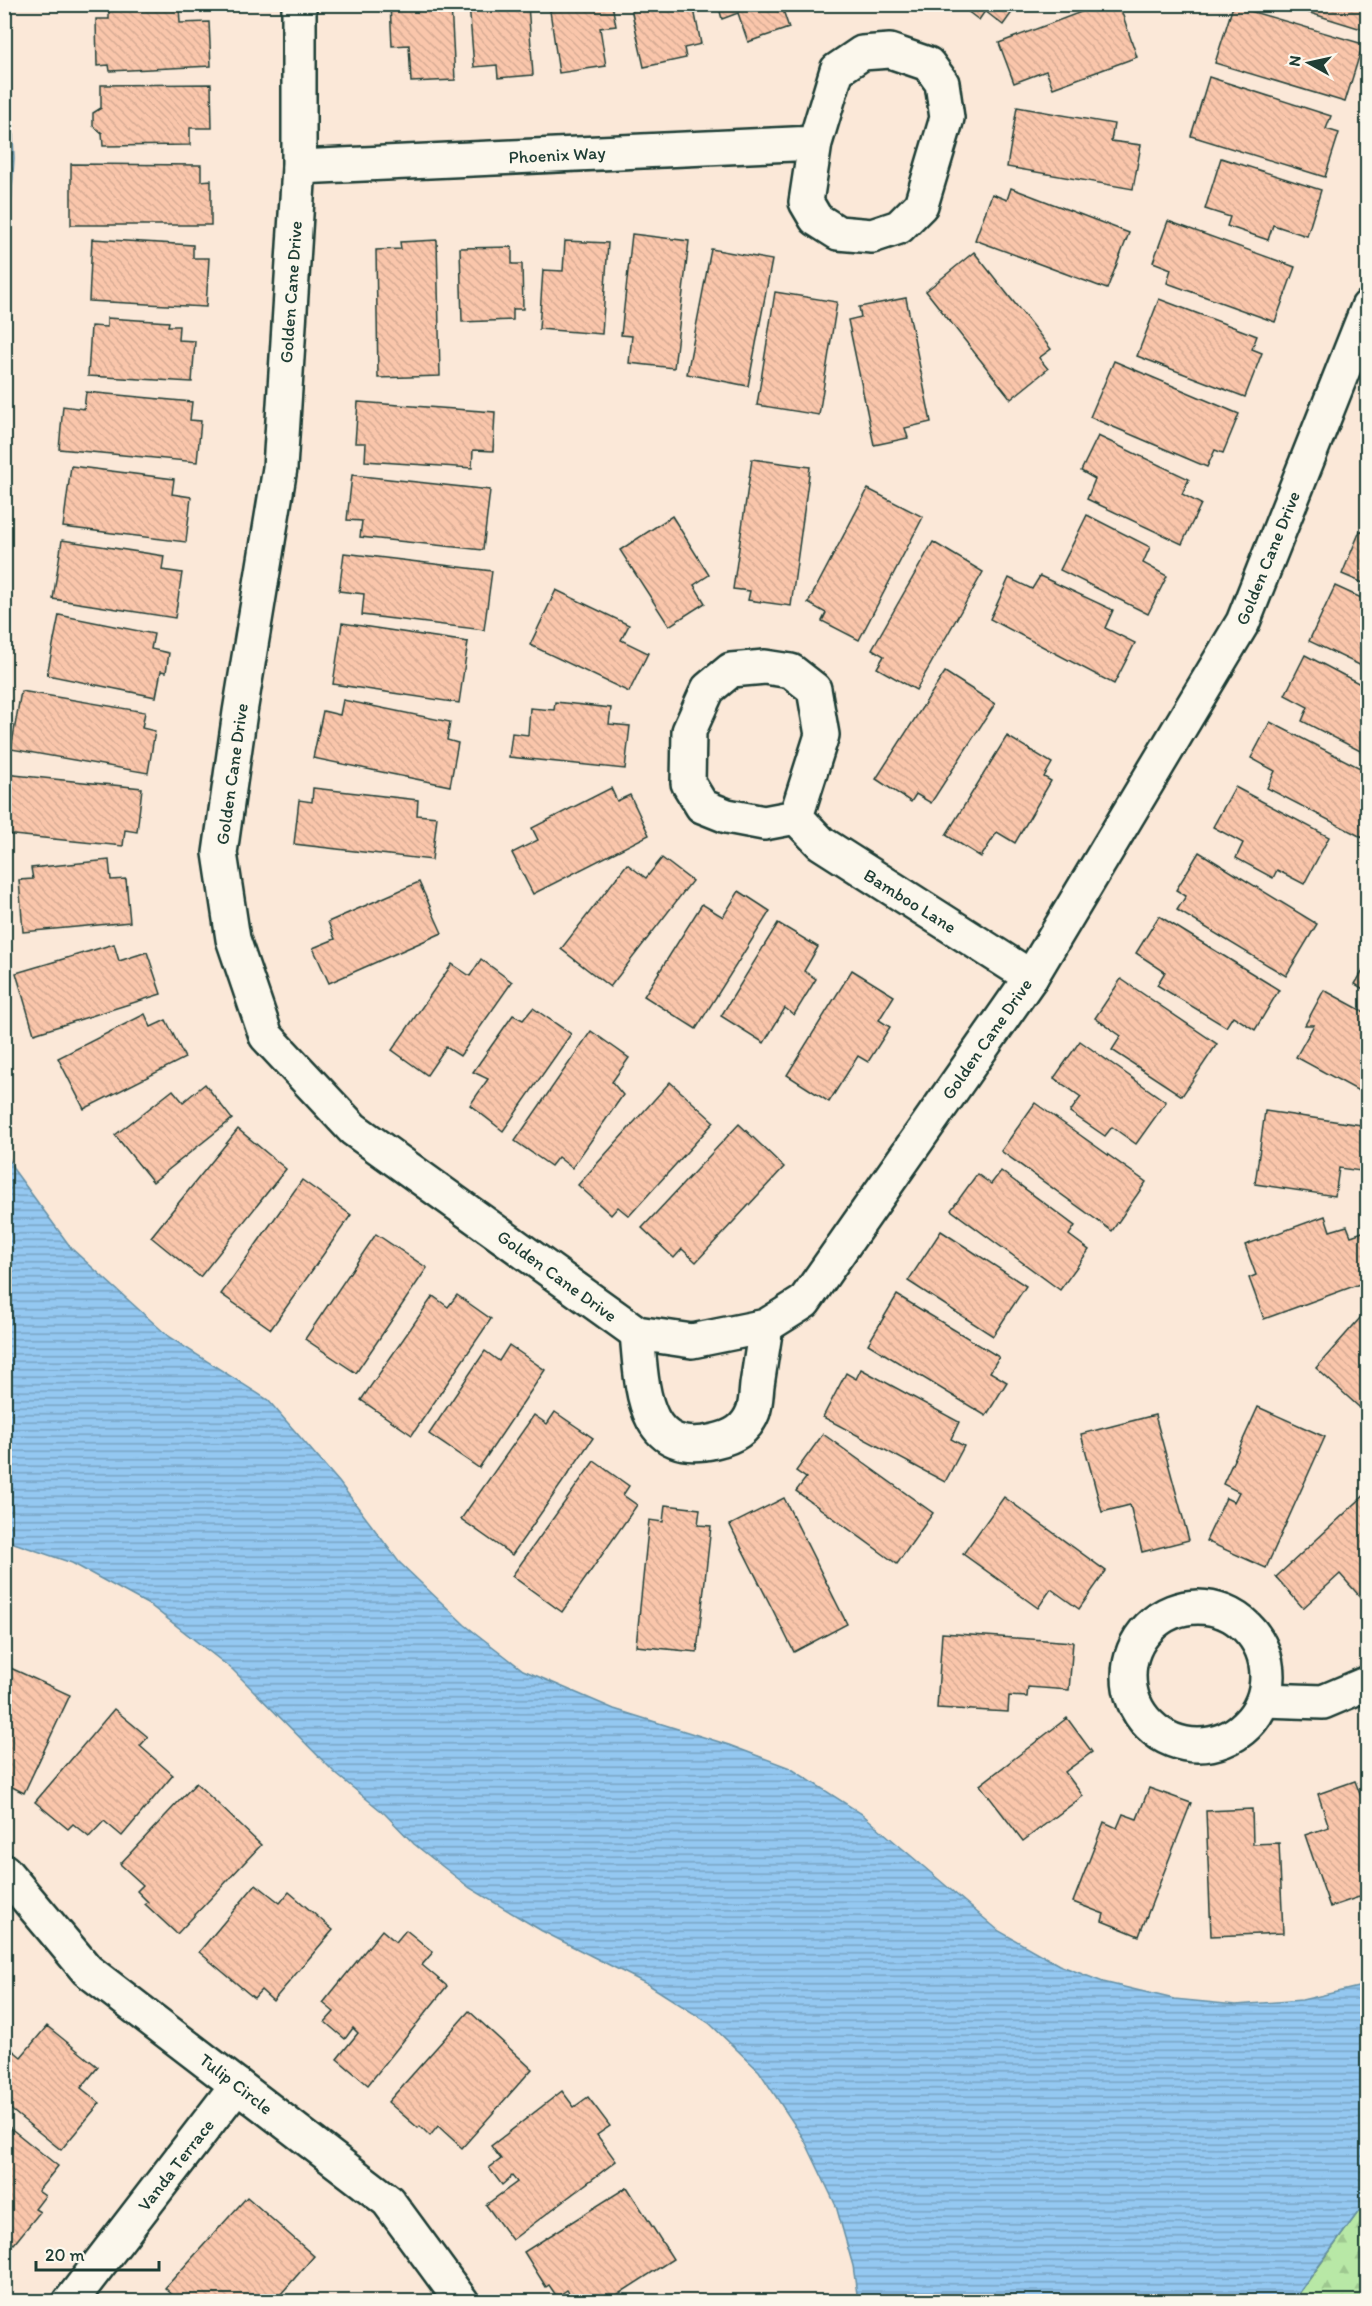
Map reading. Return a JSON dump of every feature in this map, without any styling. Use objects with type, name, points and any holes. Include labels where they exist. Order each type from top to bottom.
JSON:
[{"type":"street","name":"Golden Cane Drive","points":[[299,4],[300,167],[280,468],[240,712],[220,853],[233,939],[266,1036],[353,1129],[636,1333],[692,1341],[766,1326],[804,1302],[1031,977],[1243,622],[1368,308]]},
{"type":"street","points":[[890,51],[928,64],[942,83],[947,118],[941,140],[921,205],[899,227],[872,236],[838,233],[816,219],[806,202],[815,143],[837,70],[862,53],[890,51]]},
{"type":"street","name":"Phoenix Way","points":[[300,167],[815,143]]},
{"type":"street","points":[[765,667],[791,670],[814,688],[822,735],[795,818],[764,823],[727,816],[702,806],[688,783],[689,731],[708,689],[731,670],[765,667]]},
{"type":"street","name":"Bamboo Lane","points":[[795,818],[821,843],[1031,977]]},
{"type":"street","points":[[636,1333],[642,1384],[651,1419],[669,1439],[701,1444],[726,1438],[744,1429],[754,1411],[766,1326]]},
{"type":"street","points":[[1193,1606],[1212,1608],[1231,1614],[1247,1626],[1259,1642],[1266,1660],[1268,1680],[1264,1700],[1254,1717],[1241,1731],[1224,1741],[1204,1745],[1185,1744],[1166,1737],[1150,1726],[1138,1710],[1131,1691],[1130,1672],[1133,1653],[1142,1635],[1157,1621],[1173,1611],[1193,1606]]},
{"type":"street","points":[[1264,1700],[1323,1702],[1368,1683]]},
{"type":"street","name":"Tulip Circle","points":[[4,1871],[87,1970],[388,2201],[462,2301]]},
{"type":"street","name":"Vanda Terrace","points":[[70,2301],[237,2085]]},
{"type":"green space","points":[[1367,2200],[1367,2301],[1293,2302]]},
{"type":"water","points":[[4,5],[7,5],[14,158],[5,306]]},
{"type":"water","points":[[5,1150],[14,1170],[72,1249],[169,1337],[268,1400],[339,1482],[399,1562],[465,1625],[523,1670],[614,1709],[729,1745],[790,1768],[862,1814],[999,1931],[1059,1965],[1103,1982],[1174,1999],[1236,2005],[1302,2000],[1367,1985],[1367,2200],[1293,2301],[858,2301],[853,2266],[836,2206],[804,2139],[759,2071],[709,2023],[649,1985],[542,1931],[470,1888],[414,1844],[385,1814],[336,1774],[233,1670],[151,1606],[72,1563],[5,1540]]},
{"type":"building","points":[[390,4],[451,4],[455,80],[411,82],[409,45],[392,46]]},
{"type":"building","points":[[469,4],[528,4],[533,75],[498,78],[497,65],[474,67]]},
{"type":"building","points":[[549,4],[612,4],[616,26],[600,28],[606,66],[559,73]]},
{"type":"building","points":[[630,4],[693,4],[701,44],[684,48],[686,58],[644,67]]},
{"type":"building","points":[[718,4],[781,4],[789,28],[748,42],[738,13],[722,19]]},
{"type":"building","points":[[958,4],[1018,4],[1003,25],[985,11],[979,20]]},
{"type":"building","points":[[1102,4],[1119,4],[1137,57],[1053,88],[1046,71],[1014,83],[999,43]]},
{"type":"building","points":[[1281,4],[1368,4],[1368,31]]},
{"type":"building","points":[[179,6],[180,23],[209,22],[211,66],[110,71],[109,65],[97,66],[96,19],[109,19],[109,10]]},
{"type":"building","points":[[1233,6],[1363,44],[1345,102],[1215,63]]},
{"type":"building","points":[[1209,77],[1331,116],[1326,129],[1339,133],[1325,177],[1191,136]]},
{"type":"building","points":[[211,84],[212,128],[190,128],[190,145],[103,146],[102,133],[93,126],[93,113],[101,108],[101,85]]},
{"type":"building","points":[[1017,107],[1114,124],[1111,141],[1141,145],[1133,189],[1007,167]]},
{"type":"building","points":[[1221,158],[1321,190],[1307,236],[1273,225],[1268,240],[1227,226],[1230,217],[1205,209]]},
{"type":"building","points":[[71,164],[201,165],[201,181],[211,180],[211,225],[71,225]]},
{"type":"building","points":[[1011,188],[1129,233],[1107,289],[975,240],[992,194],[1007,200]]},
{"type":"building","points":[[1168,221],[1295,267],[1275,322],[1167,283],[1171,269],[1153,262]]},
{"type":"building","points":[[632,234],[689,241],[674,368],[629,363],[632,336],[621,335]]},
{"type":"building","points":[[92,239],[193,245],[193,258],[209,258],[206,307],[89,301]]},
{"type":"building","points":[[437,240],[440,376],[378,378],[376,250],[401,249],[400,242]]},
{"type":"building","points":[[565,241],[608,243],[602,334],[539,329],[543,270],[563,271]]},
{"type":"building","points":[[512,247],[512,264],[522,264],[523,309],[513,309],[513,320],[462,322],[460,248]]},
{"type":"building","points":[[711,249],[772,260],[748,386],[687,374]]},
{"type":"building","points":[[974,252],[1051,349],[1039,358],[1048,369],[1011,399],[926,291]]},
{"type":"building","points":[[775,292],[837,302],[819,415],[757,405]]},
{"type":"building","points":[[906,298],[931,422],[905,428],[908,438],[874,445],[848,320],[861,317],[859,307]]},
{"type":"building","points":[[1159,299],[1257,336],[1252,349],[1262,353],[1245,397],[1137,356]]},
{"type":"building","points":[[107,318],[169,322],[168,326],[179,326],[178,340],[195,341],[192,382],[88,376],[91,326],[107,327]]},
{"type":"building","points":[[1114,361],[1239,414],[1223,453],[1215,450],[1207,467],[1090,417]]},
{"type":"building","points":[[86,392],[192,402],[190,420],[201,421],[197,462],[59,449],[63,406],[84,409]]},
{"type":"building","points":[[358,402],[495,412],[493,451],[473,450],[472,468],[365,461],[366,443],[355,443]]},
{"type":"building","points":[[1098,436],[1189,479],[1182,494],[1201,504],[1182,544],[1087,499],[1095,479],[1081,471]]},
{"type":"building","points":[[752,459],[810,467],[791,606],[748,600],[750,591],[733,589]]},
{"type":"building","points":[[71,466],[174,479],[172,494],[191,497],[186,542],[63,527]]},
{"type":"building","points":[[352,475],[490,490],[483,550],[360,537],[362,521],[347,520]]},
{"type":"building","points":[[868,489],[923,517],[859,640],[822,621],[826,613],[808,603]]},
{"type":"building","points":[[1087,515],[1150,547],[1143,563],[1167,576],[1148,614],[1060,570]]},
{"type":"building","points":[[672,516],[709,575],[694,585],[705,603],[669,626],[620,550]]},
{"type":"building","points":[[1360,531],[1368,534],[1368,585],[1342,574]]},
{"type":"building","points":[[62,540],[164,556],[162,570],[182,573],[175,618],[53,599]]},
{"type":"building","points":[[933,542],[983,572],[916,690],[877,668],[884,656],[872,649]]},
{"type":"building","points":[[344,553],[492,571],[484,630],[362,615],[364,594],[339,591]]},
{"type":"building","points":[[1040,576],[1113,610],[1105,628],[1135,643],[1114,684],[990,619],[1009,578],[1032,589]]},
{"type":"building","points":[[1335,586],[1368,601],[1368,669],[1309,641]]},
{"type":"building","points":[[556,590],[629,625],[621,640],[648,653],[629,692],[530,645]]},
{"type":"building","points":[[59,615],[154,634],[151,649],[169,653],[166,672],[161,671],[156,697],[47,675]]},
{"type":"building","points":[[342,623],[468,642],[459,703],[333,684]]},
{"type":"building","points":[[1305,655],[1368,688],[1368,755],[1302,721],[1308,707],[1285,695]]},
{"type":"building","points":[[945,672],[995,704],[931,803],[916,794],[911,802],[876,779]]},
{"type":"building","points":[[21,691],[145,712],[142,728],[155,731],[148,773],[11,749]]},
{"type":"building","points":[[343,700],[450,722],[447,740],[458,743],[450,786],[313,758],[323,711],[340,715]]},
{"type":"building","points":[[555,702],[611,708],[609,724],[630,726],[625,769],[509,757],[512,733],[528,735],[530,708],[554,710]]},
{"type":"building","points":[[1270,722],[1368,772],[1367,840],[1267,788],[1275,771],[1251,758]]},
{"type":"building","points":[[1007,736],[1052,763],[1044,777],[1051,781],[1015,843],[997,832],[981,857],[946,835]]},
{"type":"building","points":[[4,774],[142,788],[137,832],[125,830],[123,846],[4,834]]},
{"type":"building","points":[[1235,787],[1329,837],[1304,884],[1277,870],[1273,878],[1236,858],[1243,843],[1213,827]]},
{"type":"building","points":[[313,788],[418,800],[417,815],[437,817],[432,860],[294,844],[299,800],[312,802]]},
{"type":"building","points":[[611,788],[617,801],[630,795],[649,835],[533,894],[512,853],[538,840],[532,828]]},
{"type":"building","points":[[1199,852],[1317,924],[1286,976],[1177,910],[1186,896],[1176,890]]},
{"type":"building","points":[[662,858],[692,881],[610,987],[561,949],[627,864],[646,878]]},
{"type":"building","points":[[109,860],[111,880],[126,879],[130,922],[23,932],[19,880],[33,879],[31,868]]},
{"type":"building","points":[[419,882],[442,933],[329,983],[313,948],[335,939],[328,922]]},
{"type":"building","points":[[739,891],[770,911],[696,1029],[644,996],[702,904],[723,917]]},
{"type":"building","points":[[1159,916],[1279,990],[1255,1030],[1233,1016],[1226,1027],[1157,985],[1165,972],[1136,953]]},
{"type":"building","points":[[778,923],[818,947],[804,971],[816,979],[794,1015],[785,1008],[764,1043],[721,1016]]},
{"type":"building","points":[[114,944],[119,961],[147,952],[161,994],[34,1034],[16,973]]},
{"type":"building","points":[[481,959],[512,982],[460,1056],[446,1047],[427,1075],[392,1050],[452,964],[470,976]]},
{"type":"building","points":[[1368,962],[1368,992],[1355,984]]},
{"type":"building","points":[[852,970],[894,996],[879,1020],[890,1027],[868,1062],[858,1056],[829,1102],[787,1075]]},
{"type":"building","points":[[1121,979],[1217,1044],[1182,1096],[1112,1050],[1121,1036],[1095,1018]]},
{"type":"building","points":[[1324,990],[1368,1014],[1368,1096],[1296,1057],[1314,1025],[1305,1025]]},
{"type":"building","points":[[533,1008],[571,1034],[503,1131],[470,1105],[488,1079],[473,1072],[513,1015],[523,1020]]},
{"type":"building","points":[[145,1014],[151,1027],[166,1020],[185,1058],[84,1109],[58,1058]]},
{"type":"building","points":[[591,1031],[629,1058],[612,1082],[623,1095],[572,1168],[558,1157],[551,1166],[515,1141]]},
{"type":"building","points":[[1080,1041],[1166,1102],[1136,1144],[1112,1127],[1105,1136],[1070,1112],[1081,1097],[1054,1078]]},
{"type":"building","points":[[670,1082],[714,1122],[629,1216],[618,1207],[611,1215],[578,1185]]},
{"type":"building","points":[[205,1084],[232,1119],[153,1182],[115,1135],[173,1090],[183,1102]]},
{"type":"building","points":[[1035,1103],[1146,1182],[1112,1231],[1001,1151]]},
{"type":"building","points":[[1265,1111],[1368,1126],[1368,1172],[1339,1168],[1335,1196],[1255,1184]]},
{"type":"building","points":[[739,1124],[784,1167],[696,1262],[682,1249],[674,1258],[642,1228]]},
{"type":"building","points":[[238,1129],[286,1169],[200,1277],[151,1237]]},
{"type":"building","points":[[1001,1171],[1075,1226],[1069,1235],[1089,1250],[1060,1290],[951,1210],[977,1174],[991,1184]]},
{"type":"building","points":[[302,1180],[351,1215],[271,1329],[221,1294]]},
{"type":"building","points":[[1325,1216],[1330,1231],[1347,1226],[1351,1236],[1368,1230],[1368,1281],[1264,1319],[1249,1278],[1256,1275],[1245,1245]]},
{"type":"building","points":[[941,1231],[1026,1286],[993,1336],[908,1281]]},
{"type":"building","points":[[376,1234],[427,1268],[356,1373],[305,1339]]},
{"type":"building","points":[[457,1295],[491,1319],[412,1435],[361,1400],[433,1296],[448,1307]]},
{"type":"building","points":[[897,1295],[999,1357],[990,1372],[1007,1382],[986,1416],[868,1344]]},
{"type":"building","points":[[1368,1309],[1368,1415],[1316,1368]]},
{"type":"building","points":[[509,1345],[545,1370],[479,1468],[429,1434],[485,1351],[499,1361]]},
{"type":"building","points":[[861,1369],[959,1422],[951,1439],[964,1446],[945,1482],[823,1417],[846,1373],[856,1379]]},
{"type":"building","points":[[1258,1407],[1325,1437],[1266,1568],[1206,1541],[1226,1498],[1234,1502],[1239,1492],[1223,1484]]},
{"type":"building","points":[[555,1412],[593,1438],[512,1555],[461,1519],[534,1415],[547,1424]]},
{"type":"building","points":[[1155,1415],[1189,1540],[1142,1552],[1130,1505],[1102,1512],[1081,1434]]},
{"type":"building","points":[[823,1434],[933,1513],[897,1564],[796,1491],[806,1478],[796,1471]]},
{"type":"building","points":[[594,1461],[629,1486],[623,1495],[637,1505],[562,1612],[512,1576]]},
{"type":"building","points":[[1368,1492],[1368,1593],[1362,1599],[1340,1574],[1303,1608],[1276,1577]]},
{"type":"building","points":[[1004,1497],[1106,1571],[1079,1609],[1051,1589],[1038,1608],[963,1554]]},
{"type":"building","points":[[784,1498],[847,1624],[794,1652],[730,1525]]},
{"type":"building","points":[[665,1505],[700,1509],[698,1525],[711,1526],[697,1652],[636,1646],[649,1520],[663,1522]]},
{"type":"building","points":[[942,1633],[1073,1642],[1069,1690],[1028,1687],[1027,1697],[1009,1696],[1008,1712],[937,1708]]},
{"type":"building","points":[[4,1665],[70,1695],[24,1793],[4,1783]]},
{"type":"building","points":[[114,1709],[148,1737],[140,1746],[173,1775],[122,1836],[104,1821],[89,1837],[73,1824],[68,1829],[35,1802]]},
{"type":"building","points":[[1067,1718],[1092,1752],[1065,1772],[1083,1796],[1023,1841],[980,1785]]},
{"type":"building","points":[[1355,1781],[1368,1815],[1368,1894],[1330,1907],[1305,1835],[1329,1827],[1318,1794]]},
{"type":"building","points":[[196,1783],[261,1845],[177,1934],[145,1904],[148,1902],[137,1891],[143,1885],[120,1864]]},
{"type":"building","points":[[1149,1788],[1191,1803],[1139,1936],[1102,1921],[1104,1914],[1073,1902],[1104,1822],[1117,1828],[1123,1814],[1137,1819]]},
{"type":"building","points":[[1252,1809],[1253,1844],[1279,1843],[1283,1933],[1211,1936],[1206,1811]]},
{"type":"building","points":[[256,1884],[280,1903],[289,1892],[333,1930],[273,2001],[261,1990],[254,1998],[199,1952]]},
{"type":"building","points":[[382,1930],[396,1942],[406,1930],[433,1952],[422,1965],[447,1986],[368,2085],[337,2059],[358,2033],[353,2028],[345,2039],[325,2022],[334,2012],[323,2003]]},
{"type":"building","points":[[469,2011],[532,2069],[462,2148],[438,2126],[430,2136],[388,2102]]},
{"type":"building","points":[[47,2026],[98,2067],[81,2088],[100,2103],[61,2150],[4,2104],[4,2055],[10,2048],[21,2057]]},
{"type":"building","points":[[562,2091],[574,2107],[588,2097],[610,2126],[597,2135],[616,2161],[512,2240],[486,2205],[517,2182],[512,2176],[502,2185],[489,2168],[501,2159],[491,2146]]},
{"type":"building","points":[[4,2123],[58,2166],[38,2191],[45,2196],[35,2209],[40,2212],[14,2244],[4,2237]]},
{"type":"building","points":[[627,2187],[673,2259],[606,2302],[575,2302],[567,2290],[557,2297],[549,2285],[546,2287],[524,2252]]},
{"type":"building","points":[[247,2197],[314,2256],[274,2302],[180,2302],[165,2288]]}]
